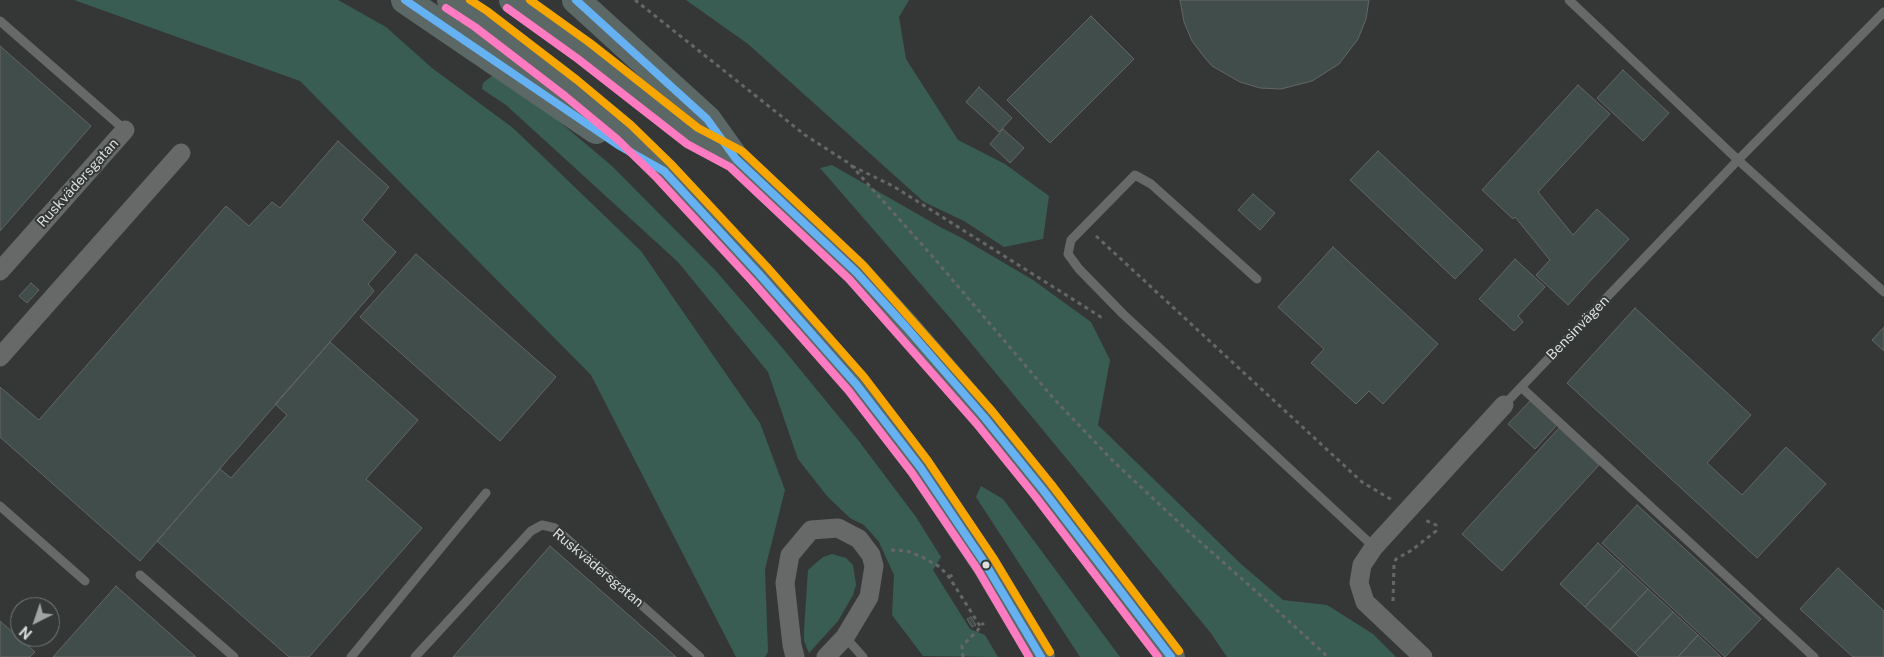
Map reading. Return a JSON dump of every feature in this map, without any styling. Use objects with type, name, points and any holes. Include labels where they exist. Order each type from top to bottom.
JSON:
[{"type":"highway","points":[[405,0],[618,145],[664,171]]},
{"type":"highway","points":[[451,0],[480,19],[571,88],[624,132],[664,171],[759,274],[856,384],[920,466],[986,565],[1041,657]]},
{"type":"highway","points":[[513,0],[584,51],[693,136],[736,159]]},
{"type":"highway","points":[[576,0],[707,119],[736,159],[856,272],[906,327],[984,417],[1043,490],[1171,657]]},
{"type":"street","name":"Ruskvädersgatan","points":[[0,271],[125,130]]},
{"type":"street","points":[[0,357],[181,153]]},
{"type":"street","name":"Bensinvägen","points":[[1423,657],[1365,602],[1359,583],[1362,565],[1374,547],[1504,405]]},
{"type":"street","points":[[795,657],[786,583],[790,555],[811,530],[838,528],[859,540],[871,555],[874,566],[869,597],[845,637],[826,657]]},
{"type":"lane","points":[[1569,0],[1738,160],[1884,292]]},
{"type":"lane","name":"Bensinvägen","points":[[1504,405],[1738,160],[1884,12]]},
{"type":"lane","name":"Ruskvädersgatan","points":[[0,21],[125,130]]},
{"type":"lane","points":[[1256,279],[1151,184],[1135,175],[1071,240],[1068,254],[1079,270],[1123,314],[1374,547]]},
{"type":"lane","points":[[1521,387],[1814,657]]},
{"type":"lane","points":[[351,657],[486,493]]},
{"type":"lane","points":[[0,506],[85,582]]},
{"type":"lane","name":"Ruskvädersgatan","points":[[415,657],[530,531],[542,525],[555,528],[700,657]]},
{"type":"lane","points":[[140,574],[234,657]]},
{"type":"lane","points":[[845,637],[863,657]]},
{"type":"path","points":[[635,0],[805,135],[850,164],[893,186],[1101,317],[1123,314]]},
{"type":"path","points":[[850,164],[933,257],[1054,399],[1114,462],[1328,657]]},
{"type":"path","points":[[1088,223],[1091,232],[1362,482],[1436,525],[1436,531],[1412,550],[1396,559],[1394,564],[1393,629]]},
{"type":"path","points":[[871,555],[889,550],[907,551],[940,567],[949,577],[980,626]]},
{"type":"path","points":[[949,577],[954,574]]},
{"type":"path","points":[[963,657],[962,646],[984,623]]},
{"type":"green space","points":[[74,0],[338,0],[386,27],[432,68],[513,128],[641,251],[760,423],[785,490],[765,569],[768,652],[765,657],[736,657],[591,375],[300,81]]},
{"type":"green space","points":[[686,0],[909,0],[899,17],[906,59],[958,140],[1005,164],[1049,196],[1043,239],[1004,247],[964,221],[924,202],[748,44]]},
{"type":"green space","points":[[497,72],[517,86],[612,166],[715,270],[780,345],[858,440],[916,517],[941,557],[933,570],[970,629],[985,635],[998,657],[923,656],[892,615],[894,575],[879,542],[864,525],[850,518],[827,496],[798,459],[768,372],[678,262],[506,105],[482,89],[483,83]]},
{"type":"green space","points":[[832,165],[1033,280],[1091,322],[1110,360],[1098,425],[1241,564],[1283,600],[1327,605],[1373,634],[1396,657],[1227,657],[1210,632],[951,319],[820,168]]},
{"type":"green space","points":[[981,486],[1003,499],[1120,657],[1080,657],[976,497]]},
{"type":"green space","points":[[832,554],[846,558],[853,565],[856,585],[853,595],[838,621],[809,653],[804,641],[808,570],[823,557]]},
{"type":"building","points":[[1180,0],[1369,0],[1366,19],[1358,39],[1339,64],[1312,81],[1281,89],[1260,88],[1240,82],[1212,66],[1192,41],[1184,22]]},
{"type":"building","points":[[1091,16],[1134,59],[1050,143],[1007,100]]},
{"type":"building","points":[[0,46],[91,126],[0,231]]},
{"type":"building","points":[[1623,70],[1669,113],[1643,141],[1597,98]]},
{"type":"building","points":[[1578,85],[1610,114],[1538,192],[1573,235],[1597,209],[1629,239],[1568,305],[1536,275],[1550,260],[1515,217],[1513,219],[1482,190]]},
{"type":"building","points":[[979,87],[1012,118],[999,132],[966,102]]},
{"type":"building","points":[[1003,129],[1024,148],[1010,163],[990,144]]},
{"type":"building","points":[[338,141],[389,187],[362,220],[396,252],[368,284],[374,291],[140,561],[0,437],[0,387],[39,420],[226,206],[249,226],[272,202],[280,208]]},
{"type":"building","points":[[1378,151],[1483,250],[1455,279],[1350,180]]},
{"type":"building","points":[[1253,194],[1275,213],[1260,230],[1238,210]]},
{"type":"building","points":[[1333,247],[1438,344],[1383,404],[1369,391],[1356,404],[1311,363],[1324,349],[1278,307]]},
{"type":"building","points":[[416,254],[556,377],[500,441],[360,317]]},
{"type":"building","points":[[1515,259],[1545,287],[1518,316],[1523,322],[1514,331],[1479,299]]},
{"type":"building","points":[[31,283],[39,290],[27,303],[19,296]]},
{"type":"building","points":[[1635,308],[1751,415],[1707,463],[1742,495],[1786,447],[1826,484],[1757,558],[1567,383]]},
{"type":"building","points":[[1884,327],[1884,351],[1872,340]]},
{"type":"building","points":[[330,342],[418,420],[366,479],[422,528],[309,657],[289,657],[157,541],[220,469],[231,478],[287,415],[275,404]]},
{"type":"building","points":[[1531,400],[1557,425],[1535,449],[1508,424]]},
{"type":"building","points":[[1559,428],[1599,465],[1502,571],[1462,534]]},
{"type":"building","points":[[1637,505],[1761,619],[1725,657],[1602,543]]},
{"type":"building","points":[[1598,543],[1623,566],[1585,607],[1560,584]]},
{"type":"building","points":[[550,546],[656,639],[676,657],[453,657]]},
{"type":"building","points":[[1623,566],[1648,589],[1610,630],[1585,607]]},
{"type":"building","points":[[1838,568],[1884,611],[1884,657],[1853,657],[1800,609]]},
{"type":"building","points":[[116,586],[196,657],[53,657]]},
{"type":"building","points":[[1648,589],[1673,612],[1635,653],[1610,630]]},
{"type":"building","points":[[1673,612],[1698,635],[1678,657],[1639,657],[1635,653]]},
{"type":"building","points":[[971,617],[976,625],[972,627],[967,619]]},
{"type":"building","points":[[0,621],[10,630],[10,647],[29,647],[35,652],[30,657],[0,657]]},
{"type":"building","points":[[1698,635],[1721,657],[1678,657]]},
{"type":"transit line","points":[[405,0],[618,145],[664,171],[759,274],[856,384],[920,467],[986,565],[1041,657]]},
{"type":"transit line","points":[[470,0],[577,80],[631,125],[671,164],[767,267],[864,377],[928,461],[994,559],[1050,652]]},
{"type":"transit line","points":[[530,0],[590,43],[698,128],[742,151],[863,265],[992,411],[1051,484],[1179,651]]},
{"type":"transit line","points":[[576,0],[707,119],[736,159],[856,272],[906,327],[984,417],[1043,490],[1171,657]]},
{"type":"transit line","points":[[446,8],[475,27],[565,96],[617,139],[657,178],[752,281],[848,390],[912,473],[978,570],[1029,657]]},
{"type":"transit line","points":[[507,8],[578,59],[687,144],[730,167],[849,279],[976,423],[1035,496],[1158,657]]}]
